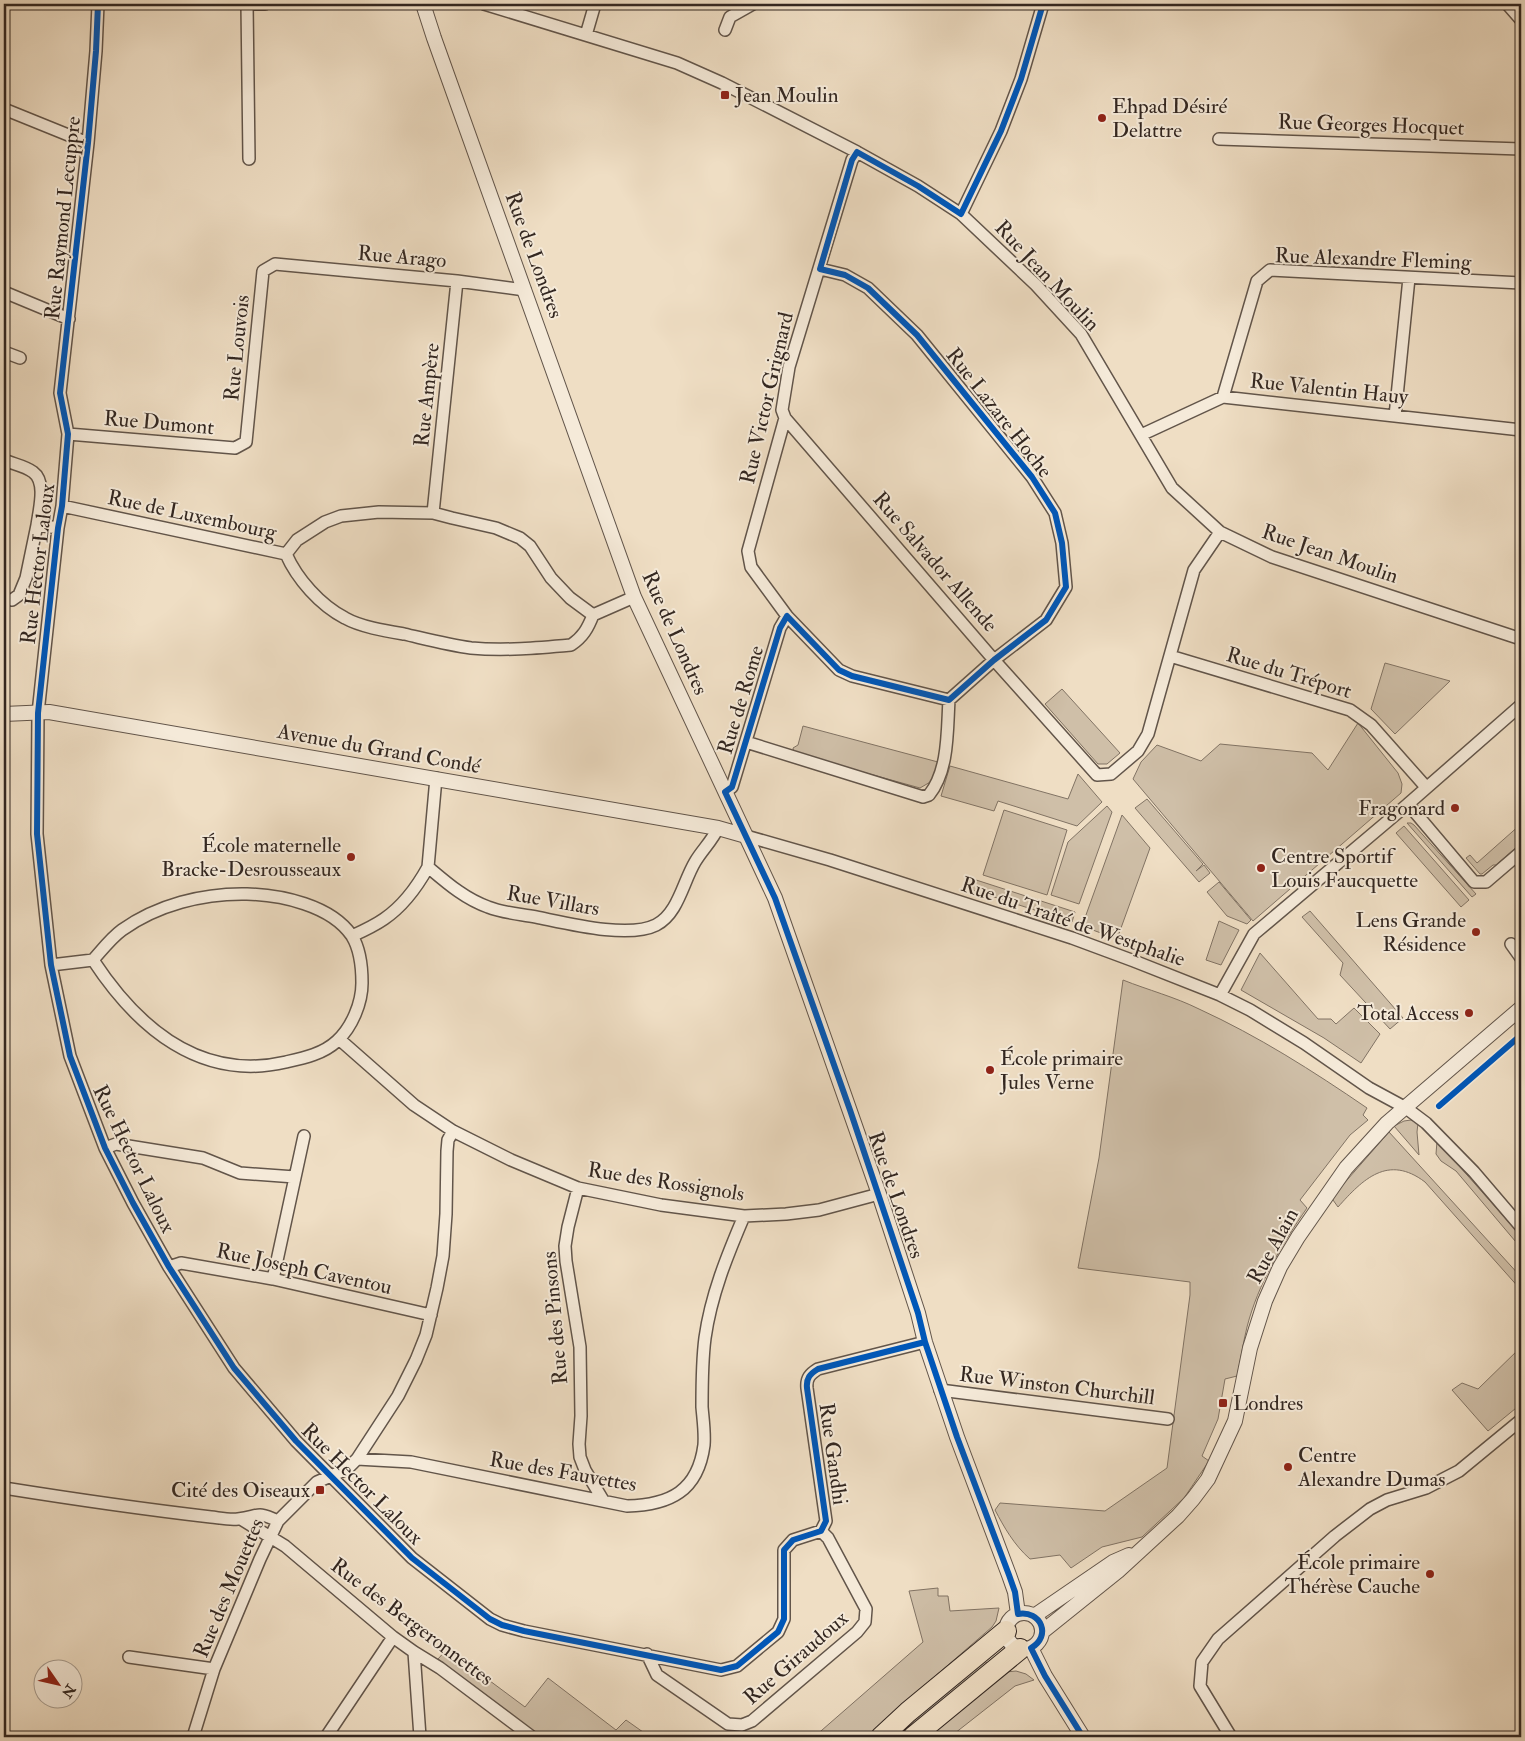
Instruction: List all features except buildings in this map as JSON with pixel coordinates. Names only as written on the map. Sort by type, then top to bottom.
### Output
[{"type":"highway","points":[[881,1737],[908,1712],[1006,1631]]},
{"type":"highway","points":[[913,1737],[1025,1648]]},
{"type":"street","name":"Rue Raymond Lecuppre","points":[[68,434],[60,392],[88,143],[98,4]]},
{"type":"street","points":[[249,159],[247,4],[265,4]]},
{"type":"street","name":"Rue de Londres","points":[[423,4],[634,597],[775,898],[879,1194],[918,1313],[940,1390],[987,1520],[1010,1575],[1018,1614]]},
{"type":"street","name":"Rue Jean Moulin","points":[[484,4],[677,64],[722,83],[857,152],[918,186],[961,214],[1036,285],[1081,334],[1172,488],[1220,532],[1272,557],[1521,640]]},
{"type":"street","points":[[586,35],[594,4]]},
{"type":"street","points":[[725,30],[730,17],[752,4]]},
{"type":"street","points":[[961,214],[1001,131],[1021,79],[1043,4]]},
{"type":"street","points":[[1507,4],[1521,20]]},
{"type":"street","points":[[4,109],[88,143]]},
{"type":"street","name":"Rue Georges Hocquet","points":[[1219,140],[1521,149]]},
{"type":"street","name":"Rue Victor Grignard","points":[[857,152],[852,160],[789,366],[782,410],[785,418],[748,551],[751,567],[787,616],[839,670],[852,676],[949,700]]},
{"type":"street","name":"Rue Arago","points":[[275,264],[457,281],[526,290]]},
{"type":"street","name":"Rue Louvois","points":[[246,442],[263,271],[275,264]]},
{"type":"street","name":"Rue Lazare Hoche","points":[[820,269],[845,275],[868,288],[917,335],[1032,477],[1055,513],[1062,544],[1066,587],[1046,620],[994,660],[949,700]]},
{"type":"street","name":"Rue Alexandre Fleming","points":[[1223,397],[1257,281],[1270,270],[1521,283]]},
{"type":"street","points":[[1395,416],[1409,278]]},
{"type":"street","name":"Rue Ampère","points":[[433,513],[457,281]]},
{"type":"street","points":[[4,292],[69,318]]},
{"type":"street","points":[[4,352],[20,358]]},
{"type":"street","name":"Rue Valentin Hauy","points":[[1141,435],[1223,397],[1521,430]]},
{"type":"street","name":"Rue Salvador Allende","points":[[785,418],[994,660],[1097,775],[1111,774],[1138,751],[1148,734],[1170,656]]},
{"type":"street","name":"Rue Dumont","points":[[68,434],[235,448],[246,442]]},
{"type":"street","name":"Rue Hector Laloux","points":[[68,434],[62,506],[38,713],[36,834],[51,965],[70,1056],[105,1148],[169,1267],[234,1368],[296,1441],[412,1558],[490,1619],[502,1625],[524,1631]]},
{"type":"street","points":[[4,460],[32,471],[39,477],[41,486],[37,524],[26,578],[19,595],[12,600]]},
{"type":"street","name":"Rue de Luxembourg","points":[[62,506],[286,554],[297,540],[325,522],[340,516],[379,512],[433,513],[496,528],[520,538],[530,546],[557,585],[570,598],[593,615]]},
{"type":"street","points":[[37,524],[58,528]]},
{"type":"street","points":[[1170,656],[1194,570],[1220,532]]},
{"type":"street","points":[[286,554],[290,564],[303,582],[316,596],[345,619],[401,634],[471,648],[505,649],[571,645],[588,629],[593,615],[634,597]]},
{"type":"street","name":"Rue de Rome","points":[[725,792],[732,787],[780,628],[787,616]]},
{"type":"street","name":"Rue du Tréport","points":[[1170,656],[1350,710],[1371,725],[1426,787]]},
{"type":"street","points":[[746,742],[923,797],[929,795],[934,789],[942,766],[946,748],[949,700]]},
{"type":"street","points":[[1220,995],[1254,934],[1408,804],[1521,705]]},
{"type":"street","name":"Avenue du Grand Condé","points":[[4,714],[49,712],[718,828],[746,836]]},
{"type":"street","points":[[352,936],[384,920],[396,910],[418,884],[428,867],[436,778]]},
{"type":"street","points":[[1408,804],[1470,878],[1479,883],[1486,882],[1521,852]]},
{"type":"street","name":"Rue Villars","points":[[428,867],[464,896],[489,908],[617,931],[648,928],[656,925],[672,910],[679,899],[687,876],[718,828]]},
{"type":"street","name":"Rue du Traîté de Westphalie","points":[[746,836],[830,860],[1072,938],[1220,995],[1250,1010],[1304,1043],[1369,1088],[1406,1108]]},
{"type":"street","points":[[51,965],[93,960],[120,931],[140,919],[178,903],[220,895],[268,895],[306,904],[342,925],[352,936],[358,951],[361,968],[361,994],[349,1024],[338,1040],[328,1048],[316,1054],[277,1064],[243,1067],[216,1062],[194,1055],[175,1045],[143,1021],[115,990],[93,960]]},
{"type":"street","points":[[1511,944],[1521,958]]},
{"type":"street","name":"Rue Alain","points":[[1042,1632],[1118,1570],[1178,1516],[1208,1479],[1235,1421],[1250,1348],[1265,1301],[1280,1267],[1298,1237],[1346,1168],[1381,1130],[1521,1008]]},
{"type":"street","name":"Rue des Rossignols","points":[[338,1040],[414,1105],[453,1131],[511,1160],[578,1188],[661,1204],[744,1216],[819,1210],[879,1194]]},
{"type":"street","points":[[1406,1108],[1426,1123],[1474,1172],[1521,1227]]},
{"type":"street","points":[[357,1459],[398,1396],[426,1335],[443,1256],[447,1151],[448,1140],[453,1131]]},
{"type":"street","points":[[273,1279],[304,1136]]},
{"type":"street","points":[[105,1148],[116,1144],[203,1158],[240,1173],[295,1177]]},
{"type":"street","name":"Rue des Pinsons","points":[[578,1188],[565,1246],[580,1347],[580,1457],[585,1470],[603,1500]]},
{"type":"street","name":"Rue des Fauvettes","points":[[357,1459],[411,1462],[627,1506],[648,1506],[677,1495],[688,1485],[701,1459],[704,1445],[702,1367],[710,1311],[723,1266],[744,1216]]},
{"type":"street","name":"Rue Joseph Caventou","points":[[169,1267],[181,1263],[273,1279],[431,1314]]},
{"type":"street","name":"Rue Gandhi","points":[[524,1631],[721,1670],[737,1666],[778,1632],[784,1619],[784,1550],[793,1540],[821,1531],[826,1521],[806,1381],[811,1373],[818,1369],[925,1342]]},
{"type":"street","name":"Rue Winston Churchill","points":[[940,1390],[1168,1419]]},
{"type":"street","points":[[1231,1737],[1200,1686],[1202,1662],[1218,1639],[1322,1547],[1370,1509],[1387,1500],[1426,1488],[1459,1471],[1521,1420]]},
{"type":"street","name":"Rue des Mouettes","points":[[193,1737],[214,1669],[269,1537],[278,1520],[317,1482],[347,1469],[357,1459]]},
{"type":"street","points":[[4,1488],[136,1508],[241,1519],[257,1514],[266,1515],[278,1520]]},
{"type":"street","name":"Rue des Bergeronnettes","points":[[241,1519],[285,1546],[393,1637],[440,1668],[532,1737]]},
{"type":"street","name":"Rue Giraudoux","points":[[647,1654],[657,1675],[728,1724],[742,1725],[752,1722],[857,1632],[865,1622],[866,1609],[828,1538],[821,1531]]},
{"type":"street","name":"Rue Alain","points":[[1034,1616],[1113,1562],[1137,1552]]},
{"type":"street","points":[[1025,1648],[1038,1642],[1042,1632],[1039,1620],[1034,1616],[1018,1614],[1007,1624],[1006,1631],[1010,1642],[1025,1648],[1083,1737]]},
{"type":"street","points":[[326,1737],[393,1637]]},
{"type":"street","points":[[414,1652],[420,1737]]},
{"type":"street","points":[[129,1657],[214,1669]]},
{"type":"shaded area","points":[[1385,663],[1450,681],[1395,734],[1371,709]]},
{"type":"shaded area","points":[[1062,689],[1120,753],[1107,764],[1098,764],[1045,704]]},
{"type":"shaded area","name":"Centre Sportif Louis Faucquette","points":[[1358,723],[1398,773],[1402,784],[1401,793],[1253,921],[1133,779],[1141,762],[1157,745],[1201,761],[1220,744],[1312,753],[1328,770]]},
{"type":"shaded area","points":[[803,726],[938,762],[932,781],[920,788],[794,753],[793,748],[798,745]]},
{"type":"shaded area","points":[[950,766],[1068,799],[1078,774],[1102,802],[1077,826],[998,801],[994,811],[941,796]]},
{"type":"shaded area","points":[[1147,799],[1203,864],[1196,871],[1204,865],[1210,873],[1199,882],[1135,808]]},
{"type":"shaded area","points":[[1107,806],[1112,812],[1079,904],[1051,895],[1068,842]]},
{"type":"shaded area","points":[[1004,810],[1067,830],[1047,895],[983,875]]},
{"type":"shaded area","points":[[1122,815],[1150,848],[1117,939],[1082,926]]},
{"type":"shaded area","points":[[1407,823],[1414,825],[1476,894],[1472,897]]},
{"type":"shaded area","points":[[1521,824],[1521,843],[1496,865],[1493,865],[1482,874],[1466,858],[1470,855],[1477,863]]},
{"type":"shaded area","points":[[1404,826],[1469,900],[1461,907],[1396,833]]},
{"type":"shaded area","points":[[970,878],[1075,912],[1072,922],[966,888]]},
{"type":"shaded area","points":[[1219,882],[1251,920],[1247,924],[1227,916],[1207,892]]},
{"type":"shaded area","points":[[1310,911],[1403,1018],[1390,1029],[1340,975],[1343,963],[1302,917]]},
{"type":"shaded area","points":[[1219,921],[1239,930],[1221,965],[1206,960]]},
{"type":"shaded area","points":[[1260,953],[1318,1019],[1331,1019],[1336,1024],[1354,1008],[1380,1034],[1361,1063],[1324,1038],[1241,990]]},
{"type":"shaded area","points":[[1123,980],[1190,1005],[1264,1042],[1367,1108],[1363,1115],[1368,1120],[1350,1135],[1300,1200],[1307,1208],[1280,1250],[1264,1280],[1247,1327],[1237,1376],[1225,1379],[1218,1419],[1202,1456],[1209,1461],[1184,1498],[1142,1537],[1102,1547],[1071,1568],[1060,1555],[1030,1559],[1014,1542],[995,1510],[1000,1503],[1105,1511],[1167,1468],[1190,1295],[1190,1282],[1078,1268],[1099,1158]]},
{"type":"shaded area","points":[[1411,1120],[1418,1123],[1419,1155],[1394,1126]]},
{"type":"shaded area","points":[[1389,1132],[1521,1277],[1521,1290],[1425,1182],[1412,1174],[1399,1170],[1388,1170],[1377,1174],[1357,1187],[1338,1207],[1333,1200],[1334,1195]]},
{"type":"shaded area","points":[[1437,1141],[1521,1236],[1521,1248],[1456,1171],[1441,1161],[1436,1154]]},
{"type":"shaded area","points":[[1521,1347],[1521,1404],[1488,1431],[1452,1390],[1462,1383],[1478,1389]]},
{"type":"shaded area","points":[[938,1588],[938,1596],[948,1596],[950,1611],[999,1608],[996,1621],[992,1627],[868,1737],[814,1737],[923,1642],[909,1591]]},
{"type":"shaded area","points":[[447,1649],[525,1707],[548,1678],[616,1730],[626,1720],[650,1737],[541,1737],[438,1659]]},
{"type":"shaded area","points":[[982,1657],[990,1667],[904,1737],[889,1737]]},
{"type":"shaded area","points":[[1016,1671],[1026,1674],[1034,1680],[1015,1686],[950,1737],[924,1737],[1006,1672]]},
{"type":"cycle path","points":[[98,4],[88,143],[60,393],[68,434],[62,506],[38,713],[37,834],[51,965],[70,1056],[105,1148],[169,1267],[234,1368],[296,1441],[412,1558],[490,1619],[502,1625],[524,1631],[721,1670],[737,1666],[778,1632],[784,1619],[784,1550],[793,1540],[821,1531],[826,1521],[807,1388],[809,1377],[818,1369],[925,1342]]},
{"type":"cycle path","points":[[1043,4],[1021,79],[1001,131],[961,214],[918,186],[857,152],[852,160],[820,269],[845,275],[868,288],[917,335],[1032,477],[1055,513],[1062,543],[1066,587],[1046,620],[994,660],[949,700],[852,676],[839,670],[787,616],[780,628],[732,787],[725,792],[775,898],[850,1110],[957,1437],[1015,1592],[1018,1614],[1033,1616],[1041,1625],[1041,1637],[1031,1648],[1045,1676],[1083,1737]]},
{"type":"cycle path","points":[[1439,1106],[1521,1035]]},
{"type":"place","name":"Jean Moulin","points":[[725,95]]},
{"type":"place","name":"Ehpad Désiré Delattre","points":[[1102,118]]},
{"type":"place","name":"Fragonard","points":[[1455,808]]},
{"type":"place","name":"École maternelle Bracke-Desrousseaux","points":[[351,857]]},
{"type":"place","name":"Centre Sportif Louis Faucquette","points":[[1261,868]]},
{"type":"place","name":"Lens Grande Résidence","points":[[1476,932]]},
{"type":"place","name":"Total Access","points":[[1469,1013]]},
{"type":"place","name":"École primaire Jules Verne","points":[[990,1070]]},
{"type":"place","name":"Londres","points":[[1223,1403]]},
{"type":"place","name":"Centre Alexandre Dumas","points":[[1288,1467]]},
{"type":"place","name":"Cité des Oiseaux","points":[[320,1490]]},
{"type":"place","name":"École primaire Thérèse Cauche","points":[[1430,1574]]}]
